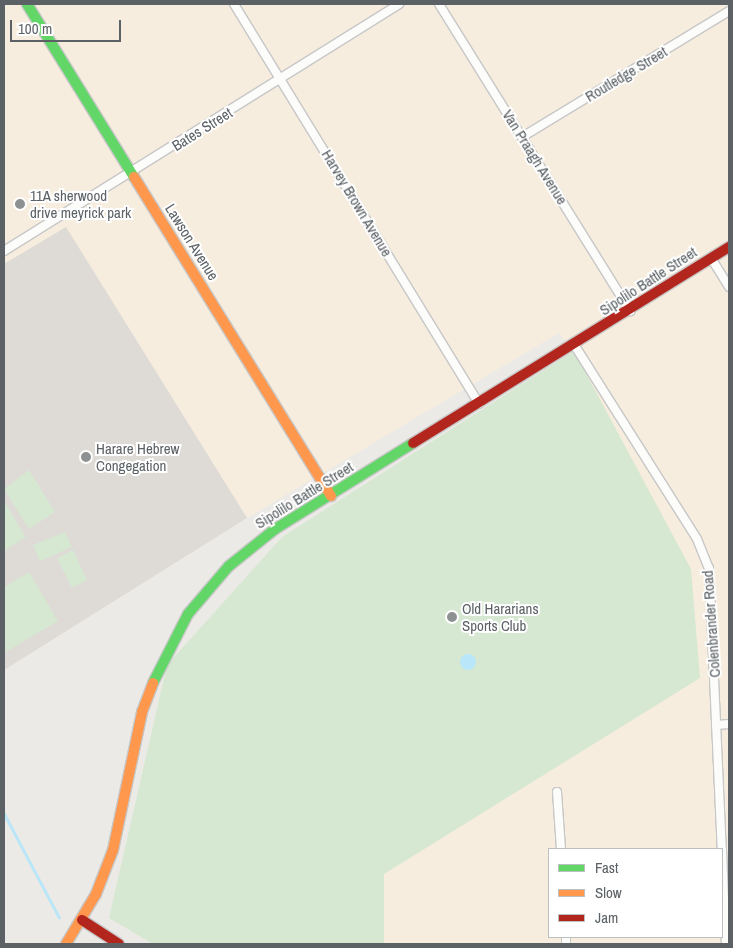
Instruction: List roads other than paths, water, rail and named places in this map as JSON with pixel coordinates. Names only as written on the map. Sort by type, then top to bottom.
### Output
[{"type":"main road","name":"Lawson Avenue","points":[[27,4],[331,496]]},
{"type":"main road","name":"Sipolilo Battle Street","points":[[66,944],[82,920],[113,850],[142,712],[175,634],[207,591],[253,544],[574,346],[729,247]]},
{"type":"main road","points":[[82,920],[119,944]]},
{"type":"street","name":"Harvey Brown Avenue","points":[[234,4],[282,79],[479,404]]},
{"type":"street","name":"Bates Street","points":[[4,251],[132,173],[399,4]]},
{"type":"street","name":"Van Praagh Avenue","points":[[439,4],[630,310]]},
{"type":"street","name":"Routledge Street","points":[[522,137],[729,11]]},
{"type":"street","points":[[711,258],[729,287]]},
{"type":"street","name":"Colenbrander Road","points":[[574,346],[704,552],[711,588],[722,848]]},
{"type":"street","points":[[716,725],[729,724]]},
{"type":"street","points":[[557,792],[561,848]]},
{"type":"street","name":"Colenbrander Road","points":[[723,873],[726,944]]},
{"type":"water","points":[[468,654],[476,662],[468,670],[460,662]]},
{"type":"waterway","points":[[4,813],[59,917]]},
{"type":"place","name":"11A sherwood drive meyrick park","points":[[20,204]]},
{"type":"place","name":"Harare Hebrew Congegation","points":[[86,457]]},
{"type":"place","name":"Old Hararians Sports Club","points":[[452,617]]}]
